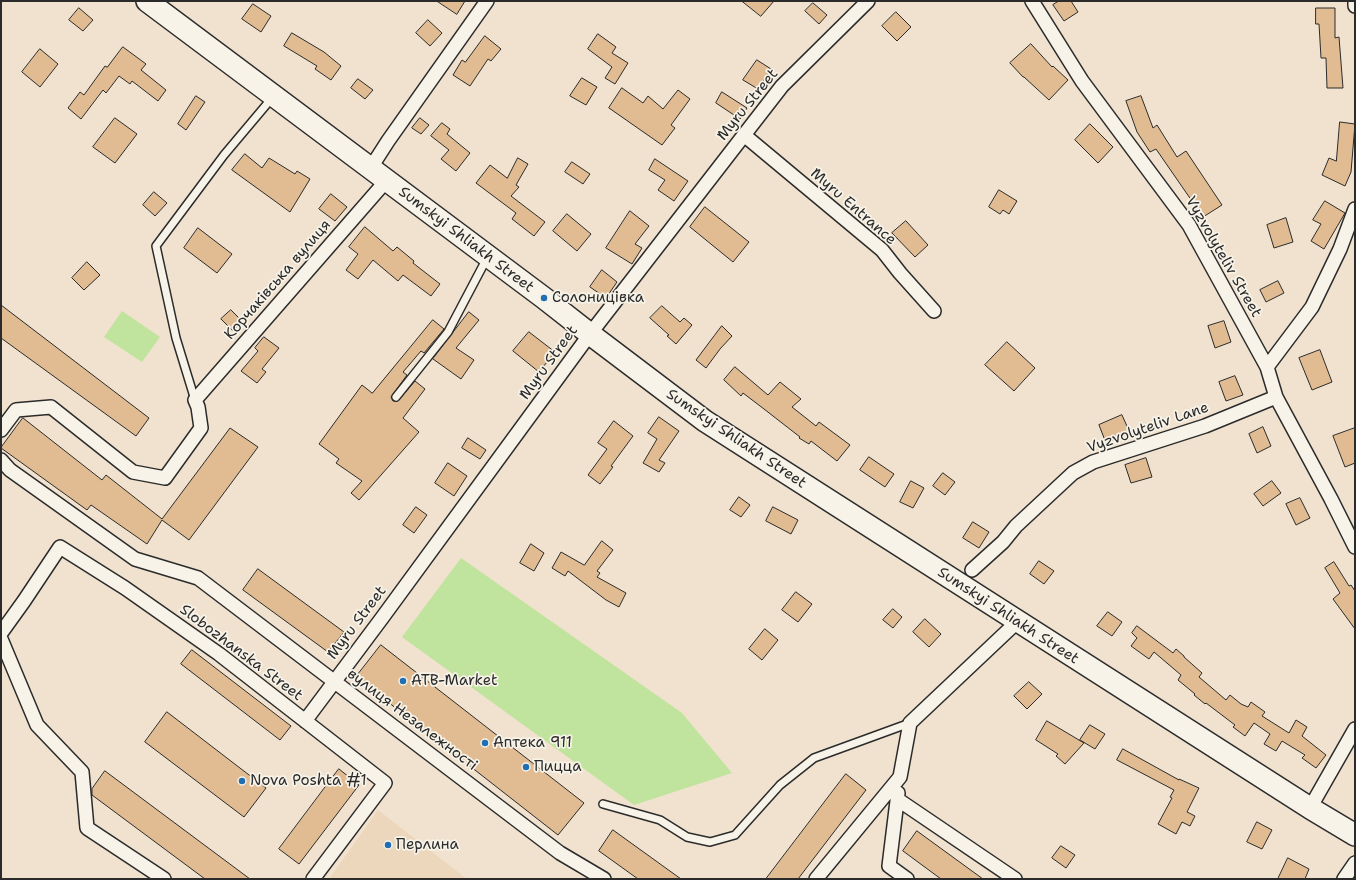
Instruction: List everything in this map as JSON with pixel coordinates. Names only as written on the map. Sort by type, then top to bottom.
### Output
[{"type":"main road","name":"Sumskyi Shliakh Street","points":[[147,1],[544,298],[705,421],[1016,622],[1355,835]]},
{"type":"street","name":"Корчаківська вулиця","points":[[195,400],[378,175],[388,141],[487,1]]},
{"type":"street","name":"Myru Street","points":[[305,721],[590,334],[782,86],[868,1]]},
{"type":"street","name":"Vyzvolyteliv Street","points":[[1032,1],[1082,81],[1189,225],[1267,367],[1276,397],[1355,546]]},
{"type":"street","points":[[1355,1],[1355,6]]},
{"type":"street","name":"Myru Entrance","points":[[744,135],[882,250],[900,274],[934,311]]},
{"type":"street","points":[[1267,367],[1312,307],[1340,249],[1355,209]]},
{"type":"street","name":"Vyzvolyteliv Lane","points":[[972,570],[1003,542],[1016,526],[1073,473],[1093,462],[1205,426],[1276,397]]},
{"type":"street","points":[[1,430],[16,410],[51,407],[133,472],[165,478],[200,428],[198,407],[195,400]]},
{"type":"street","name":"вулиця Незалежності","points":[[1,460],[10,470],[135,559],[198,578],[560,853],[604,879]]},
{"type":"street","name":"Slobozhanska Street","points":[[1,633],[60,547],[125,588],[219,654],[348,753],[385,783],[313,879]]},
{"type":"street","points":[[907,879],[889,866],[900,777],[910,723],[1016,622]]},
{"type":"street","points":[[1,638],[37,725],[82,772],[86,828],[164,879]]},
{"type":"street","points":[[1310,808],[1355,729]]},
{"type":"street","points":[[816,879],[900,777]]},
{"type":"street","points":[[898,799],[1015,879]]},
{"type":"street","points":[[1344,879],[1355,863]]},
{"type":"lane","points":[[195,400],[176,338],[156,246],[224,155],[273,96]]},
{"type":"lane","points":[[396,397],[448,332],[488,256]]},
{"type":"lane","points":[[603,804],[660,820],[687,837],[710,842],[735,835],[780,785],[814,758],[910,723]]},
{"type":"shaded area","name":"Перлина","points":[[378,810],[467,879],[329,879]]},
{"type":"green space","points":[[122,311],[160,337],[142,362],[104,337]]},
{"type":"green space","points":[[461,558],[682,713],[732,773],[634,805],[402,637]]},
{"type":"building","points":[[437,1],[465,1],[457,14]]},
{"type":"building","points":[[742,1],[774,1],[761,16]]},
{"type":"building","points":[[1059,1],[1071,1],[1078,12],[1064,21],[1053,5]]},
{"type":"building","points":[[813,3],[827,15],[819,24],[805,11]]},
{"type":"building","points":[[253,4],[271,16],[261,32],[242,19]]},
{"type":"building","points":[[79,8],[93,20],[83,31],[69,20]]},
{"type":"building","points":[[1316,8],[1335,8],[1335,38],[1339,37],[1343,88],[1327,88],[1326,58],[1321,58],[1319,24],[1316,24]]},
{"type":"building","points":[[896,12],[911,27],[897,41],[882,26]]},
{"type":"building","points":[[428,20],[442,33],[430,46],[416,33]]},
{"type":"building","points":[[292,33],[324,52],[341,66],[331,80],[315,69],[317,66],[284,46]]},
{"type":"building","points":[[598,34],[616,47],[612,53],[628,63],[615,84],[605,78],[612,67],[588,49]]},
{"type":"building","points":[[485,36],[501,49],[491,61],[488,59],[470,86],[453,75],[462,60],[465,62]]},
{"type":"building","points":[[1031,44],[1052,67],[1053,66],[1068,80],[1049,100],[1023,77],[1010,63]]},
{"type":"building","points":[[123,47],[146,64],[141,70],[166,90],[158,101],[132,81],[130,84],[119,76],[106,93],[103,90],[81,119],[68,108],[80,92],[84,95],[105,66],[107,67]]},
{"type":"building","points":[[40,49],[58,64],[40,87],[22,72]]},
{"type":"building","points":[[757,60],[771,69],[758,89],[743,80]]},
{"type":"building","points":[[582,78],[597,87],[586,105],[570,96]]},
{"type":"building","points":[[358,79],[373,90],[365,99],[351,88]]},
{"type":"building","points":[[622,88],[643,103],[648,96],[663,109],[678,90],[690,99],[671,125],[675,128],[662,145],[609,108]]},
{"type":"building","points":[[722,92],[747,108],[740,119],[716,103]]},
{"type":"building","points":[[196,96],[205,102],[186,130],[178,124]]},
{"type":"building","points":[[1141,96],[1153,128],[1157,125],[1177,157],[1186,151],[1222,205],[1203,217],[1156,149],[1150,152],[1137,132],[1126,101]]},
{"type":"building","points":[[115,118],[137,134],[115,163],[93,147]]},
{"type":"building","points":[[420,118],[429,125],[421,134],[412,128]]},
{"type":"building","points":[[1340,122],[1355,124],[1351,172],[1345,186],[1322,175],[1329,158],[1336,161]]},
{"type":"building","points":[[442,123],[450,129],[447,134],[470,153],[456,171],[441,159],[449,150],[431,136]]},
{"type":"building","points":[[1090,124],[1113,147],[1098,163],[1075,140]]},
{"type":"building","points":[[245,154],[262,168],[269,158],[295,174],[297,171],[310,179],[290,212],[232,170]]},
{"type":"building","points":[[518,158],[528,164],[516,185],[519,187],[511,196],[545,222],[534,236],[512,219],[516,213],[476,183],[490,165],[507,178]]},
{"type":"building","points":[[655,159],[688,181],[674,201],[658,190],[665,180],[649,170]]},
{"type":"building","points":[[572,162],[590,174],[583,184],[565,172]]},
{"type":"building","points":[[999,190],[1017,201],[1009,214],[1003,210],[1000,214],[989,207]]},
{"type":"building","points":[[154,192],[167,203],[155,216],[143,205]]},
{"type":"building","points":[[331,194],[347,207],[335,221],[319,209]]},
{"type":"building","points":[[1325,201],[1345,213],[1324,249],[1311,241],[1321,224],[1313,220]]},
{"type":"building","points":[[705,207],[749,242],[733,262],[690,227]]},
{"type":"building","points":[[630,211],[649,226],[635,244],[642,248],[632,264],[606,248]]},
{"type":"building","points":[[567,214],[591,234],[577,251],[553,231]]},
{"type":"building","points":[[1286,218],[1293,242],[1274,248],[1267,225]]},
{"type":"building","points":[[906,221],[928,245],[915,257],[892,233]]},
{"type":"building","points":[[365,227],[393,251],[397,247],[414,261],[413,263],[440,284],[431,296],[403,275],[398,281],[373,260],[358,279],[346,270],[358,254],[349,247]]},
{"type":"building","points":[[198,228],[232,254],[217,273],[184,248]]},
{"type":"building","points":[[87,262],[100,275],[84,290],[72,278]]},
{"type":"building","points":[[602,270],[617,282],[606,298],[590,287]]},
{"type":"building","points":[[1278,281],[1284,293],[1266,302],[1260,290]]},
{"type":"building","points":[[1,305],[149,418],[136,436],[1,338]]},
{"type":"building","points":[[662,306],[680,322],[684,318],[692,325],[676,344],[667,336],[669,335],[650,318]]},
{"type":"building","points":[[231,310],[242,321],[233,331],[221,319]]},
{"type":"building","points":[[469,312],[479,320],[456,348],[474,360],[461,379],[433,359]]},
{"type":"building","points":[[433,320],[444,329],[424,353],[421,351],[403,372],[407,375],[391,397],[393,401],[398,401],[415,381],[425,389],[403,418],[419,432],[359,500],[351,493],[362,481],[336,463],[339,459],[319,444],[362,385],[372,393]]},
{"type":"building","points":[[1224,321],[1231,342],[1215,348],[1208,326]]},
{"type":"building","points":[[722,326],[732,336],[706,368],[696,360]]},
{"type":"building","points":[[529,332],[555,352],[539,372],[513,351]]},
{"type":"building","points":[[264,337],[279,348],[262,369],[266,372],[257,383],[241,371],[258,351],[255,348]]},
{"type":"building","points":[[1007,342],[1035,368],[1014,391],[985,365]]},
{"type":"building","points":[[1320,350],[1332,382],[1312,390],[1299,358]]},
{"type":"building","points":[[735,367],[768,395],[780,382],[801,399],[792,407],[816,426],[819,422],[850,445],[837,461],[811,441],[809,444],[799,438],[800,437],[743,393],[741,396],[724,380]]},
{"type":"building","points":[[1235,376],[1243,395],[1226,401],[1219,382]]},
{"type":"building","points":[[1122,415],[1130,433],[1106,443],[1099,425]]},
{"type":"building","points":[[659,417],[679,431],[659,460],[665,463],[659,472],[643,463],[657,439],[648,433]]},
{"type":"building","points":[[23,418],[102,480],[106,475],[162,519],[230,428],[258,447],[189,540],[162,520],[147,544],[91,505],[87,510],[1,448]]},
{"type":"building","points":[[614,421],[633,436],[600,484],[588,475],[607,449],[598,443]]},
{"type":"building","points":[[1263,427],[1271,446],[1257,453],[1249,434]]},
{"type":"building","points":[[1355,428],[1355,463],[1345,467],[1333,436]]},
{"type":"building","points":[[468,438],[486,450],[480,459],[462,448]]},
{"type":"building","points":[[869,457],[894,474],[885,487],[860,470]]},
{"type":"building","points":[[1146,458],[1152,477],[1131,483],[1125,465]]},
{"type":"building","points":[[448,463],[467,476],[454,496],[435,483]]},
{"type":"building","points":[[943,473],[955,482],[945,495],[933,486]]},
{"type":"building","points":[[911,481],[924,488],[913,508],[900,502]]},
{"type":"building","points":[[1272,481],[1281,493],[1263,506],[1254,494]]},
{"type":"building","points":[[739,497],[750,505],[741,517],[730,510]]},
{"type":"building","points":[[1300,498],[1310,518],[1296,525],[1286,504]]},
{"type":"building","points":[[416,507],[427,515],[414,533],[403,525]]},
{"type":"building","points":[[773,507],[798,520],[791,534],[766,521]]},
{"type":"building","points":[[973,522],[989,532],[979,548],[963,538]]},
{"type":"building","points":[[602,541],[613,550],[597,571],[600,573],[597,577],[626,593],[619,607],[606,600],[568,571],[565,576],[552,568],[561,552],[584,565]]},
{"type":"building","points":[[531,544],[544,553],[534,571],[520,563]]},
{"type":"building","points":[[1039,561],[1054,571],[1044,584],[1030,574]]},
{"type":"building","points":[[1334,562],[1349,586],[1351,585],[1355,591],[1355,629],[1333,599],[1340,593],[1325,568]]},
{"type":"building","points":[[258,569],[344,632],[328,652],[243,590]]},
{"type":"building","points":[[796,592],[812,604],[798,622],[782,610]]},
{"type":"building","points":[[893,609],[902,617],[893,628],[883,620]]},
{"type":"building","points":[[1108,612],[1122,622],[1112,636],[1097,626]]},
{"type":"building","points":[[925,619],[941,634],[929,647],[913,632]]},
{"type":"building","points":[[1137,626],[1173,653],[1176,649],[1202,673],[1199,677],[1226,700],[1230,695],[1241,704],[1248,707],[1251,702],[1265,712],[1262,716],[1289,733],[1296,720],[1307,727],[1302,736],[1326,755],[1316,768],[1302,758],[1305,755],[1282,741],[1276,751],[1264,744],[1270,734],[1254,723],[1245,736],[1233,727],[1235,725],[1194,695],[1195,694],[1178,680],[1181,675],[1154,652],[1149,659],[1131,646],[1137,638],[1132,633]]},
{"type":"building","points":[[765,629],[778,640],[762,660],[749,649]]},
{"type":"building","points":[[381,645],[584,803],[558,835],[356,677]]},
{"type":"building","points":[[192,650],[291,726],[280,740],[181,664]]},
{"type":"building","points":[[1029,682],[1042,694],[1027,709],[1014,696]]},
{"type":"building","points":[[167,712],[266,788],[244,817],[145,742]]},
{"type":"building","points":[[1047,721],[1084,743],[1065,764],[1056,756],[1058,754],[1036,740]]},
{"type":"building","points":[[1090,725],[1105,734],[1095,749],[1080,740]]},
{"type":"building","points":[[1123,749],[1179,780],[1199,788],[1187,812],[1195,816],[1190,826],[1182,822],[1176,834],[1158,824],[1172,798],[1170,797],[1174,790],[1117,760]]},
{"type":"building","points":[[339,769],[359,785],[299,864],[279,849]]},
{"type":"building","points":[[105,771],[250,879],[205,879],[92,795],[92,789]]},
{"type":"building","points":[[846,774],[866,790],[798,879],[766,879]]},
{"type":"building","points":[[1257,822],[1272,830],[1262,849],[1247,842]]},
{"type":"building","points":[[613,830],[681,879],[638,879],[599,851]]},
{"type":"building","points":[[917,831],[983,879],[941,879],[903,851]]},
{"type":"building","points":[[1061,846],[1075,855],[1066,868],[1052,858]]},
{"type":"building","points":[[1288,858],[1309,869],[1305,879],[1278,879]]},
{"type":"place","name":"Солоницівка","points":[[544,298]]},
{"type":"place","name":"ATB-Market","points":[[403,681]]},
{"type":"place","name":"Аптека 911","points":[[485,743]]},
{"type":"place","name":"Пицца","points":[[526,767]]},
{"type":"place","name":"Nova Poshta #1","points":[[242,781]]},
{"type":"place","name":"Перлина","points":[[388,845]]}]
